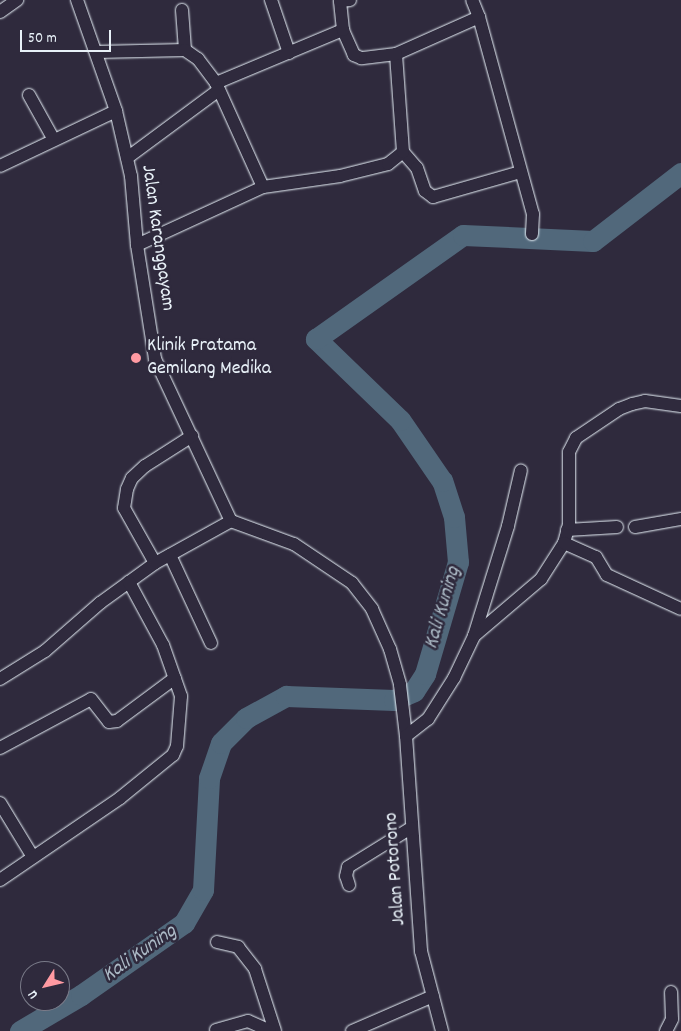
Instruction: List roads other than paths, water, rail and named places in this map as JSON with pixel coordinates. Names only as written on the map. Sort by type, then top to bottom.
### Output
[{"type":"street","points":[[0,12],[16,0]]},
{"type":"street","name":"Jalan Karanggayam","points":[[77,0],[116,110],[127,158],[137,245],[155,359],[231,521]]},
{"type":"street","points":[[271,0],[289,53]]},
{"type":"street","points":[[343,0],[343,30],[349,48],[361,58],[396,54],[479,17]]},
{"type":"street","points":[[472,0],[479,17],[533,214],[532,234]]},
{"type":"street","points":[[182,10],[185,50]]},
{"type":"street","points":[[127,158],[217,87],[343,30]]},
{"type":"street","points":[[97,52],[185,50],[198,59],[217,87],[263,187]]},
{"type":"street","points":[[396,54],[403,152],[417,168],[425,191],[433,197],[520,172]]},
{"type":"street","points":[[29,95],[54,140]]},
{"type":"street","points":[[0,166],[116,110]]},
{"type":"street","points":[[137,245],[263,187],[340,176],[388,164],[403,152]]},
{"type":"street","points":[[474,636],[541,579],[564,544],[567,530],[569,452],[576,438],[632,404],[645,401],[681,406]]},
{"type":"street","points":[[154,563],[124,508],[126,489],[132,478],[145,466],[192,436]]},
{"type":"street","points":[[406,736],[428,719],[454,678],[474,636],[508,526],[521,470]]},
{"type":"street","points":[[635,527],[681,519]]},
{"type":"street","points":[[0,680],[46,651],[154,563],[231,521]]},
{"type":"street","name":"Jalan Potorono","points":[[231,521],[294,544],[352,583],[372,609],[390,649],[400,685],[406,736],[411,828],[422,951],[442,1031]]},
{"type":"street","points":[[567,530],[617,527]]},
{"type":"street","points":[[564,544],[596,557],[607,575],[681,608]]},
{"type":"street","points":[[170,555],[211,643]]},
{"type":"street","points":[[0,880],[167,763],[177,746],[181,696],[163,645],[129,582]]},
{"type":"street","points":[[0,748],[91,699],[109,722],[113,722],[142,704],[175,678]]},
{"type":"street","points":[[0,803],[33,857]]},
{"type":"street","points":[[349,884],[346,876],[348,867],[411,828]]},
{"type":"street","points":[[217,942],[238,947],[255,969],[275,1031]]},
{"type":"street","points":[[666,1031],[672,1019],[671,992]]},
{"type":"street","points":[[352,1031],[433,996]]},
{"type":"street","points":[[216,1030],[248,1021],[270,1031]]},
{"type":"waterway","name":"Kali Kuning","points":[[20,1031],[81,995],[184,923],[203,890],[209,778],[221,743],[246,718],[286,696],[394,700],[414,691],[425,674],[458,562],[454,517],[442,481],[400,420],[316,339],[463,235],[593,241],[681,173]]},
{"type":"place","name":"Klinik Pratama Gemilang Medika","points":[[136,358]]}]
